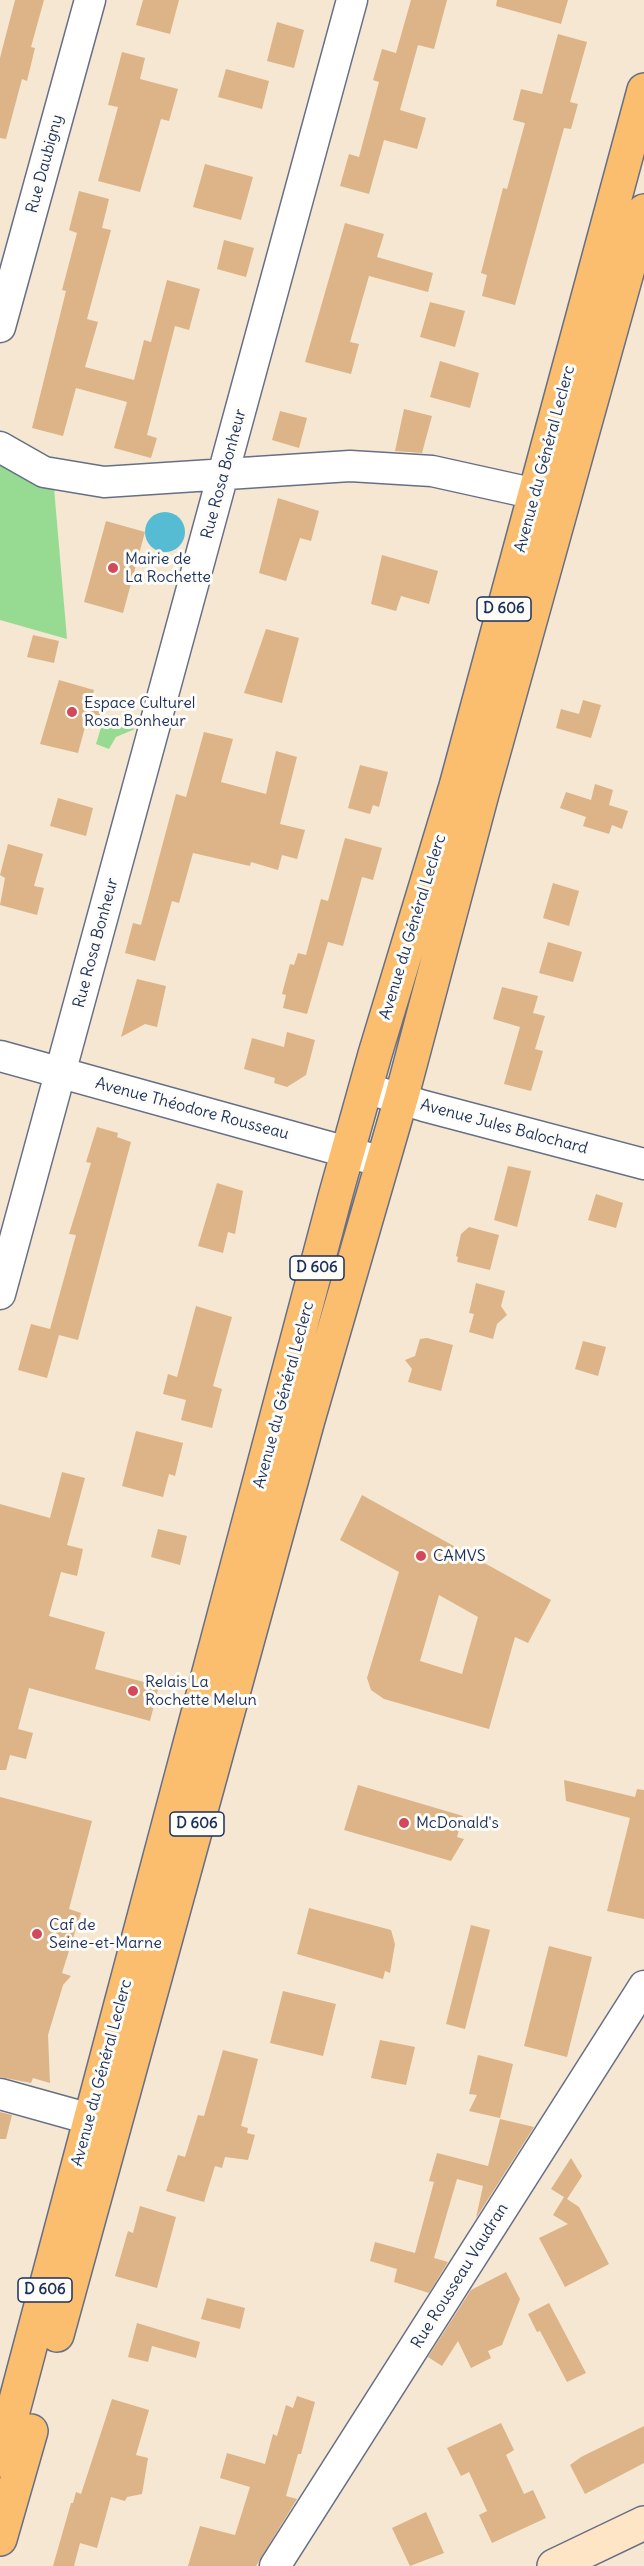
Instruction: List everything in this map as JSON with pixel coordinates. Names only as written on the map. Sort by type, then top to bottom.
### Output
[{"type":"main road","name":"Avenue du Général Leclerc","points":[[0,2460],[365,1088],[456,786],[644,90]]},
{"type":"main road","name":"Avenue du Général Leclerc","points":[[0,2539],[308,1420],[401,1099],[485,782],[644,211]]},
{"type":"main road","points":[[554,2566],[644,2523]]},
{"type":"street","name":"Rue Daubigny","points":[[0,327],[90,0]]},
{"type":"street","name":"Rue Rosa Bonheur","points":[[0,1294],[352,0]]},
{"type":"street","points":[[0,447],[44,472],[104,482],[350,466],[432,471],[536,494]]},
{"type":"street","name":"Avenue Théodore Rousseau","points":[[0,1056],[383,1162]]},
{"type":"street","name":"Avenue Jules Balochard","points":[[365,1088],[644,1164]]},
{"type":"street","name":"Rue Rousseau Vaudran","points":[[275,2566],[644,1986]]},
{"type":"street","points":[[0,2094],[90,2120]]},
{"type":"green space","points":[[0,458],[54,488],[67,639],[0,620]]},
{"type":"green space","points":[[103,721],[135,729],[116,737],[109,749],[96,744]]},
{"type":"water","points":[[165,512],[179,518],[185,532],[179,546],[165,552],[151,546],[145,532],[151,518]]},
{"type":"building","points":[[15,0],[44,0],[31,47],[35,48],[27,81],[22,79],[6,139],[0,138],[0,58]]},
{"type":"building","points":[[143,0],[179,0],[170,34],[136,25]]},
{"type":"building","points":[[411,0],[447,0],[434,49],[418,45],[400,110],[426,118],[417,149],[384,140],[369,194],[340,186],[349,154],[359,157],[379,82],[373,80],[382,49],[396,53]]},
{"type":"building","points":[[497,0],[568,0],[561,24],[496,6]]},
{"type":"building","points":[[277,22],[304,30],[294,68],[267,61]]},
{"type":"building","points":[[558,34],[587,42],[570,102],[578,104],[571,129],[564,128],[515,305],[482,296],[487,275],[481,273],[503,188],[507,189],[525,123],[513,120],[521,89],[542,94]]},
{"type":"building","points":[[122,52],[145,58],[140,79],[178,89],[169,121],[161,119],[140,192],[98,181],[118,107],[108,105]]},
{"type":"building","points":[[226,69],[269,81],[262,109],[218,97]]},
{"type":"building","points":[[205,164],[253,177],[241,220],[193,207]]},
{"type":"building","points":[[79,191],[109,199],[102,228],[111,230],[87,319],[98,322],[85,367],[134,380],[144,340],[151,342],[167,280],[200,289],[189,330],[175,326],[147,435],[157,438],[151,458],[114,448],[127,402],[76,388],[63,436],[32,428],[66,291],[62,290],[77,233],[69,230]]},
{"type":"building","points":[[345,223],[384,234],[377,257],[433,273],[428,292],[369,276],[350,342],[359,344],[351,374],[305,362]]},
{"type":"building","points":[[224,240],[254,248],[246,277],[217,269]]},
{"type":"building","points":[[430,302],[465,311],[455,347],[420,337]]},
{"type":"building","points":[[440,361],[479,373],[470,408],[430,397]]},
{"type":"building","points":[[404,409],[432,416],[422,453],[395,451]]},
{"type":"building","points":[[280,411],[307,418],[299,448],[272,440]]},
{"type":"building","points":[[278,498],[319,511],[311,541],[300,538],[286,581],[259,573]]},
{"type":"building","points":[[106,521],[145,532],[123,613],[84,602]]},
{"type":"building","points":[[382,555],[438,571],[429,604],[401,596],[396,611],[371,604]]},
{"type":"building","points":[[266,629],[299,638],[282,703],[244,693]]},
{"type":"building","points":[[33,635],[59,641],[54,663],[27,657]]},
{"type":"building","name":"Espace Culturel Rosa Bonheur","points":[[59,680],[94,690],[91,701],[103,705],[98,723],[87,720],[78,753],[40,744]]},
{"type":"building","points":[[583,700],[601,705],[591,738],[556,728],[561,709],[579,714]]},
{"type":"building","points":[[204,732],[233,739],[221,782],[266,794],[276,751],[297,757],[280,824],[305,830],[297,859],[282,855],[278,870],[251,862],[250,866],[193,853],[179,903],[172,901],[155,961],[125,953],[133,923],[141,925],[176,794],[186,797]]},
{"type":"building","points":[[360,765],[388,772],[379,807],[373,805],[370,814],[348,808]]},
{"type":"building","points":[[595,784],[613,790],[609,805],[628,811],[622,829],[612,825],[609,834],[583,826],[586,817],[560,808],[566,792],[591,800]]},
{"type":"building","points":[[58,798],[93,808],[86,836],[50,826]]},
{"type":"building","points":[[345,838],[382,848],[373,880],[362,877],[343,946],[328,942],[307,1014],[283,1008],[286,995],[282,994],[290,964],[294,965],[298,953],[306,955],[321,899],[328,901]]},
{"type":"building","points":[[8,844],[43,854],[34,886],[44,888],[37,915],[0,905],[5,878],[0,875]]},
{"type":"building","points":[[553,883],[579,891],[569,926],[543,918]]},
{"type":"building","points":[[548,942],[582,952],[573,982],[539,973]]},
{"type":"building","points":[[137,979],[166,986],[157,1027],[145,1024],[121,1037]]},
{"type":"building","points":[[502,987],[538,996],[533,1013],[545,1016],[535,1049],[543,1051],[531,1091],[504,1084],[520,1027],[493,1019]]},
{"type":"building","points":[[287,1032],[315,1040],[306,1075],[287,1087],[274,1083],[275,1078],[244,1069],[252,1038],[284,1047]]},
{"type":"building","points":[[97,1127],[118,1133],[117,1137],[131,1142],[78,1340],[59,1335],[47,1378],[18,1370],[31,1324],[50,1329],[76,1235],[69,1234],[91,1163],[86,1162]]},
{"type":"building","points":[[508,1166],[531,1171],[517,1227],[494,1220]]},
{"type":"building","points":[[217,1183],[243,1191],[235,1234],[228,1232],[223,1253],[198,1246]]},
{"type":"building","points":[[596,1194],[623,1203],[616,1228],[588,1220]]},
{"type":"building","points":[[469,1227],[499,1235],[490,1270],[457,1262],[458,1257],[456,1256],[461,1234]]},
{"type":"building","points":[[476,1283],[505,1291],[501,1306],[507,1315],[497,1324],[493,1339],[469,1332],[474,1314],[469,1313]]},
{"type":"building","points":[[196,1306],[232,1317],[213,1386],[222,1389],[212,1428],[181,1420],[186,1400],[163,1394],[168,1374],[177,1377]]},
{"type":"building","points":[[427,1338],[453,1345],[441,1391],[408,1382],[412,1369],[405,1360],[415,1356],[420,1339]]},
{"type":"building","points":[[583,1341],[606,1347],[598,1376],[575,1369]]},
{"type":"building","points":[[136,1431],[183,1443],[175,1476],[169,1474],[163,1497],[122,1486]]},
{"type":"building","points":[[62,1472],[85,1478],[67,1545],[83,1549],[77,1576],[61,1572],[49,1616],[105,1632],[95,1669],[159,1686],[150,1721],[29,1688],[18,1729],[33,1733],[26,1759],[10,1755],[6,1770],[0,1770],[0,1504],[50,1518]]},
{"type":"building","points":[[362,1495],[551,1600],[528,1643],[515,1637],[489,1729],[384,1699],[371,1690],[367,1678],[399,1572],[340,1540]],"holes":[[[439,1595],[478,1617],[462,1674],[420,1661]]]},
{"type":"building","points":[[158,1529],[187,1536],[180,1565],[151,1557]]},
{"type":"building","points":[[564,1780],[635,1797],[637,1789],[644,1790],[644,1919],[607,1911],[630,1818],[566,1801]]},
{"type":"building","name":"McDonald's","points":[[358,1785],[463,1816],[457,1837],[464,1839],[451,1861],[344,1830]]},
{"type":"building","name":"Caf de Seine-et-Marne","points":[[0,1797],[92,1821],[69,1909],[81,1913],[62,1973],[71,1976],[63,1985],[48,2035],[50,2083],[33,2078],[31,2083],[0,2077]]},
{"type":"building","points":[[309,1908],[391,1930],[395,1944],[390,1973],[385,1971],[383,1979],[297,1954]]},
{"type":"building","points":[[471,1925],[490,1930],[465,2029],[446,2024]]},
{"type":"building","points":[[549,1946],[592,1957],[567,2057],[524,2046]]},
{"type":"building","points":[[283,1991],[336,2004],[323,2056],[270,2043]]},
{"type":"building","points":[[380,2040],[415,2047],[406,2085],[371,2078]]},
{"type":"building","points":[[223,2050],[258,2059],[241,2126],[248,2128],[247,2133],[255,2135],[248,2160],[225,2157],[222,2168],[215,2166],[204,2202],[166,2191],[178,2155],[185,2157],[198,2115],[204,2116]]},
{"type":"building","points":[[478,2055],[513,2064],[500,2118],[469,2111],[477,2095],[469,2094]]},
{"type":"building","points":[[0,2112],[12,2115],[6,2139],[0,2139]]},
{"type":"building","points":[[500,2119],[534,2127],[476,2218],[483,2186],[457,2179],[434,2258],[448,2262],[429,2293],[394,2282],[397,2269],[370,2261],[375,2242],[415,2253],[434,2182],[429,2181],[437,2153],[488,2166]]},
{"type":"building","points":[[571,2158],[582,2176],[567,2199],[579,2207],[609,2264],[565,2287],[539,2238],[568,2224],[553,2215],[564,2197],[551,2189]]},
{"type":"building","points":[[140,2206],[176,2217],[157,2288],[115,2276],[128,2231],[133,2233]]},
{"type":"building","points":[[506,2272],[520,2299],[502,2345],[488,2351],[491,2358],[471,2368],[458,2341],[442,2366],[428,2357],[471,2290]]},
{"type":"building","points":[[207,2298],[245,2308],[240,2329],[201,2319]]},
{"type":"building","points":[[549,2303],[586,2373],[567,2382],[540,2331],[537,2332],[528,2314]]},
{"type":"building","points":[[137,2323],[200,2342],[196,2358],[152,2346],[148,2362],[128,2357]]},
{"type":"building","points":[[297,2396],[315,2402],[301,2454],[298,2454],[286,2496],[297,2499],[256,2566],[188,2566],[200,2526],[235,2535],[250,2487],[220,2478],[227,2453],[265,2464],[273,2434],[277,2436],[286,2405],[293,2408]]},
{"type":"building","points":[[112,2399],[149,2410],[136,2455],[148,2458],[142,2494],[127,2497],[125,2501],[111,2497],[97,2548],[80,2543],[74,2566],[53,2566],[71,2503],[73,2503],[76,2492],[81,2494]]},
{"type":"building","points":[[501,2423],[514,2450],[506,2455],[524,2494],[533,2490],[546,2518],[492,2543],[479,2515],[487,2511],[469,2472],[461,2476],[447,2448]]},
{"type":"building","points":[[644,2426],[644,2463],[585,2494],[570,2465],[581,2457]]},
{"type":"building","points":[[426,2512],[444,2553],[410,2566],[392,2528]]},
{"type":"place","name":"Mairie de La Rochette","points":[[113,568]]},
{"type":"place","name":"Espace Culturel Rosa Bonheur","points":[[72,712]]},
{"type":"place","name":"CAMVS","points":[[421,1556]]},
{"type":"place","name":"Relais La Rochette Melun","points":[[133,1691]]},
{"type":"place","name":"McDonald's","points":[[404,1823]]},
{"type":"place","name":"Caf de Seine-et-Marne","points":[[37,1934]]}]
